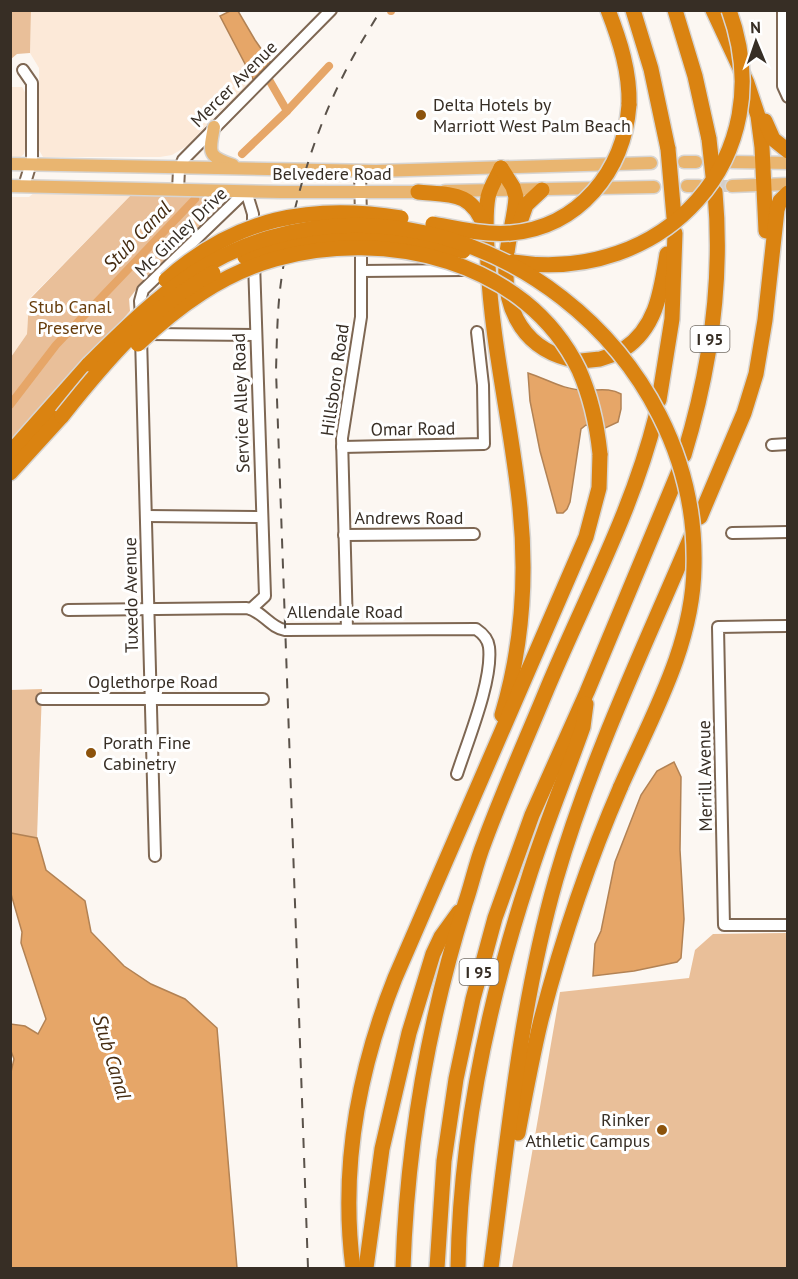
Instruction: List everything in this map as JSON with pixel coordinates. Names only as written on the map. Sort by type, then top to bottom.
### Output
[{"type":"highway","points":[[10,453],[143,303],[190,260],[219,242],[266,222],[310,213],[355,212],[498,233],[529,230],[559,219],[576,207],[594,192],[613,166],[625,136],[629,105],[626,65],[608,10]]},
{"type":"highway","name":"I 95","points":[[403,1269],[409,1174],[419,1094],[445,972],[483,845],[553,676],[624,517],[644,460],[657,408],[672,318],[673,225],[668,149],[651,69],[633,10]]},
{"type":"highway","points":[[675,10],[693,67],[709,139],[713,176]]},
{"type":"highway","points":[[713,10],[773,139],[788,151]]},
{"type":"highway","points":[[10,473],[122,346],[175,297],[222,268],[272,248],[321,238],[373,236],[416,241],[516,262],[558,265],[609,256],[635,247],[660,233],[682,217],[710,184],[734,136],[741,103],[742,67],[736,32],[729,10]]},
{"type":"highway","points":[[755,102],[761,130],[765,185],[768,294]]},
{"type":"highway","points":[[479,784],[495,738],[511,678],[520,620],[523,569],[519,492],[490,301],[486,231],[490,190],[501,168]]},
{"type":"highway","points":[[501,168],[515,190],[515,208],[508,246],[506,274],[508,297],[519,324],[533,340],[544,349],[575,360],[600,359],[620,352],[644,332],[656,308],[673,225]]},
{"type":"highway","points":[[506,274],[522,212],[542,190]]},
{"type":"highway","points":[[418,192],[454,196],[467,200],[480,215],[486,231]]},
{"type":"highway","name":"I 95","points":[[684,455],[699,401],[710,342],[717,259],[715,192]]},
{"type":"highway","points":[[700,518],[749,400],[760,355],[777,210],[780,201],[788,193]]},
{"type":"highway","points":[[89,364],[150,304],[186,277],[232,251],[267,238],[298,231],[363,225],[396,226],[461,242],[524,272],[555,292],[610,343],[646,392],[672,442],[692,519],[695,552],[694,584],[685,631],[667,682],[621,786],[581,889],[557,962],[541,1023],[510,1169],[498,1211]]},
{"type":"highway","points":[[62,416],[171,315],[194,297],[223,280],[256,265],[291,255],[332,248],[374,247],[407,251],[455,264],[500,285],[526,304],[556,334],[578,370],[592,406],[600,454],[599,488],[586,537],[395,978],[365,1066],[354,1122],[349,1177],[349,1227],[353,1269]]},
{"type":"highway","name":"I 95","points":[[437,1269],[441,1188],[449,1124],[463,1043],[479,971],[495,918],[543,790],[587,692],[679,471]]},
{"type":"highway","points":[[491,1269],[528,1002],[540,939],[580,804],[604,739],[691,537]]},
{"type":"highway","points":[[458,1269],[470,1121],[490,1014],[527,882],[584,727],[587,692]]},
{"type":"highway","points":[[366,1269],[370,1228],[388,1122],[414,1015],[441,937],[466,903]]},
{"type":"main road","points":[[214,127],[210,147],[212,155],[243,169]]},
{"type":"main road","points":[[732,162],[788,163]]},
{"type":"main road","name":"Belvedere Road","points":[[10,164],[360,171],[651,163]]},
{"type":"main road","points":[[732,186],[788,184]]},
{"type":"main road","name":"Belvedere Road","points":[[10,186],[360,192],[654,187]]},
{"type":"street","name":"Mercer Avenue","points":[[180,167],[183,160],[214,127],[331,10]]},
{"type":"street","points":[[783,10],[785,72],[783,86],[788,97]]},
{"type":"street","points":[[22,70],[32,84],[32,160],[24,186]]},
{"type":"street","points":[[178,190],[180,167]]},
{"type":"street","name":"Hillsboro Road","points":[[347,629],[342,447],[361,317],[360,171]]},
{"type":"street","name":"Mc Ginley Drive","points":[[141,334],[140,301],[143,290],[246,191]]},
{"type":"street","name":"Service Alley Road","points":[[246,191],[253,218],[265,596],[251,609]]},
{"type":"street","points":[[362,271],[464,270]]},
{"type":"street","name":"Omar Road","points":[[342,447],[484,444],[483,386],[477,332]]},
{"type":"street","points":[[141,334],[255,335]]},
{"type":"street","name":"Tuxedo Avenue","points":[[141,334],[154,856]]},
{"type":"street","points":[[771,444],[788,444]]},
{"type":"street","points":[[146,516],[262,517]]},
{"type":"street","points":[[732,533],[788,532]]},
{"type":"street","name":"Andrews Road","points":[[344,535],[474,534]]},
{"type":"street","points":[[68,610],[251,609]]},
{"type":"street","name":"Allendale Road","points":[[251,609],[280,630],[476,629],[483,634],[489,645],[488,676],[457,774]]},
{"type":"street","name":"Merrill Avenue","points":[[788,626],[718,627],[724,926],[788,925]]},
{"type":"street","name":"Oglethorpe Road","points":[[42,699],[263,699]]},
{"type":"shaded area","points":[[31,11],[217,11],[254,81],[218,113],[187,146],[172,155],[160,157],[43,157],[39,150],[39,68],[30,53]]},
{"type":"shaded area","points":[[11,87],[22,87],[26,94],[25,149],[24,154],[19,158],[11,158]]},
{"type":"shaded area","points":[[35,192],[132,194],[29,299],[27,334],[11,357],[11,197],[29,197]]},
{"type":"green space","points":[[11,10],[31,11],[30,53],[17,54],[11,59]]},
{"type":"green space","name":"Stub Canal Preserve","points":[[132,194],[216,197],[220,199],[221,207],[135,291],[129,299],[130,311],[11,445],[11,357],[27,334],[29,300]]},
{"type":"green space","points":[[42,689],[37,838],[11,833],[10,690]]},
{"type":"green space","name":"Rinker Athletic Campus","points":[[787,933],[787,1268],[512,1268],[560,992],[689,978],[695,950],[713,934]]},
{"type":"water","points":[[230,11],[238,11],[271,63],[254,81],[220,16]]},
{"type":"water","points":[[528,373],[569,388],[607,390],[621,394],[618,422],[603,429],[586,425],[581,429],[570,502],[563,513],[557,513],[540,451],[530,401]]},
{"type":"water","points":[[674,762],[681,777],[680,850],[684,919],[681,958],[677,962],[634,971],[593,976],[595,944],[601,931],[615,862],[641,795],[657,771]]},
{"type":"water","points":[[11,833],[37,838],[46,870],[85,901],[91,932],[124,966],[151,984],[185,999],[217,1028],[237,1268],[11,1268],[11,1072],[14,1059],[11,1051],[11,1024],[25,1026],[38,1034],[46,1019],[21,943],[22,932],[11,894]]},
{"type":"waterway","name":"Stub Canal","points":[[242,154],[329,66]]},
{"type":"waterway","points":[[264,71],[287,111]]},
{"type":"waterway","name":"Stub Canal","points":[[10,405],[56,345],[195,199]]},
{"type":"tunnel","points":[[703,186],[732,186]]},
{"type":"railway","points":[[308,1268],[276,371],[278,311],[286,249],[313,146],[344,74],[381,10]]},
{"type":"place","name":"Delta Hotels by Marriott West Palm Beach","points":[[421,115]]},
{"type":"place","name":"Porath Fine Cabinetry","points":[[91,753]]},
{"type":"place","name":"Rinker Athletic Campus","points":[[662,1130]]}]
